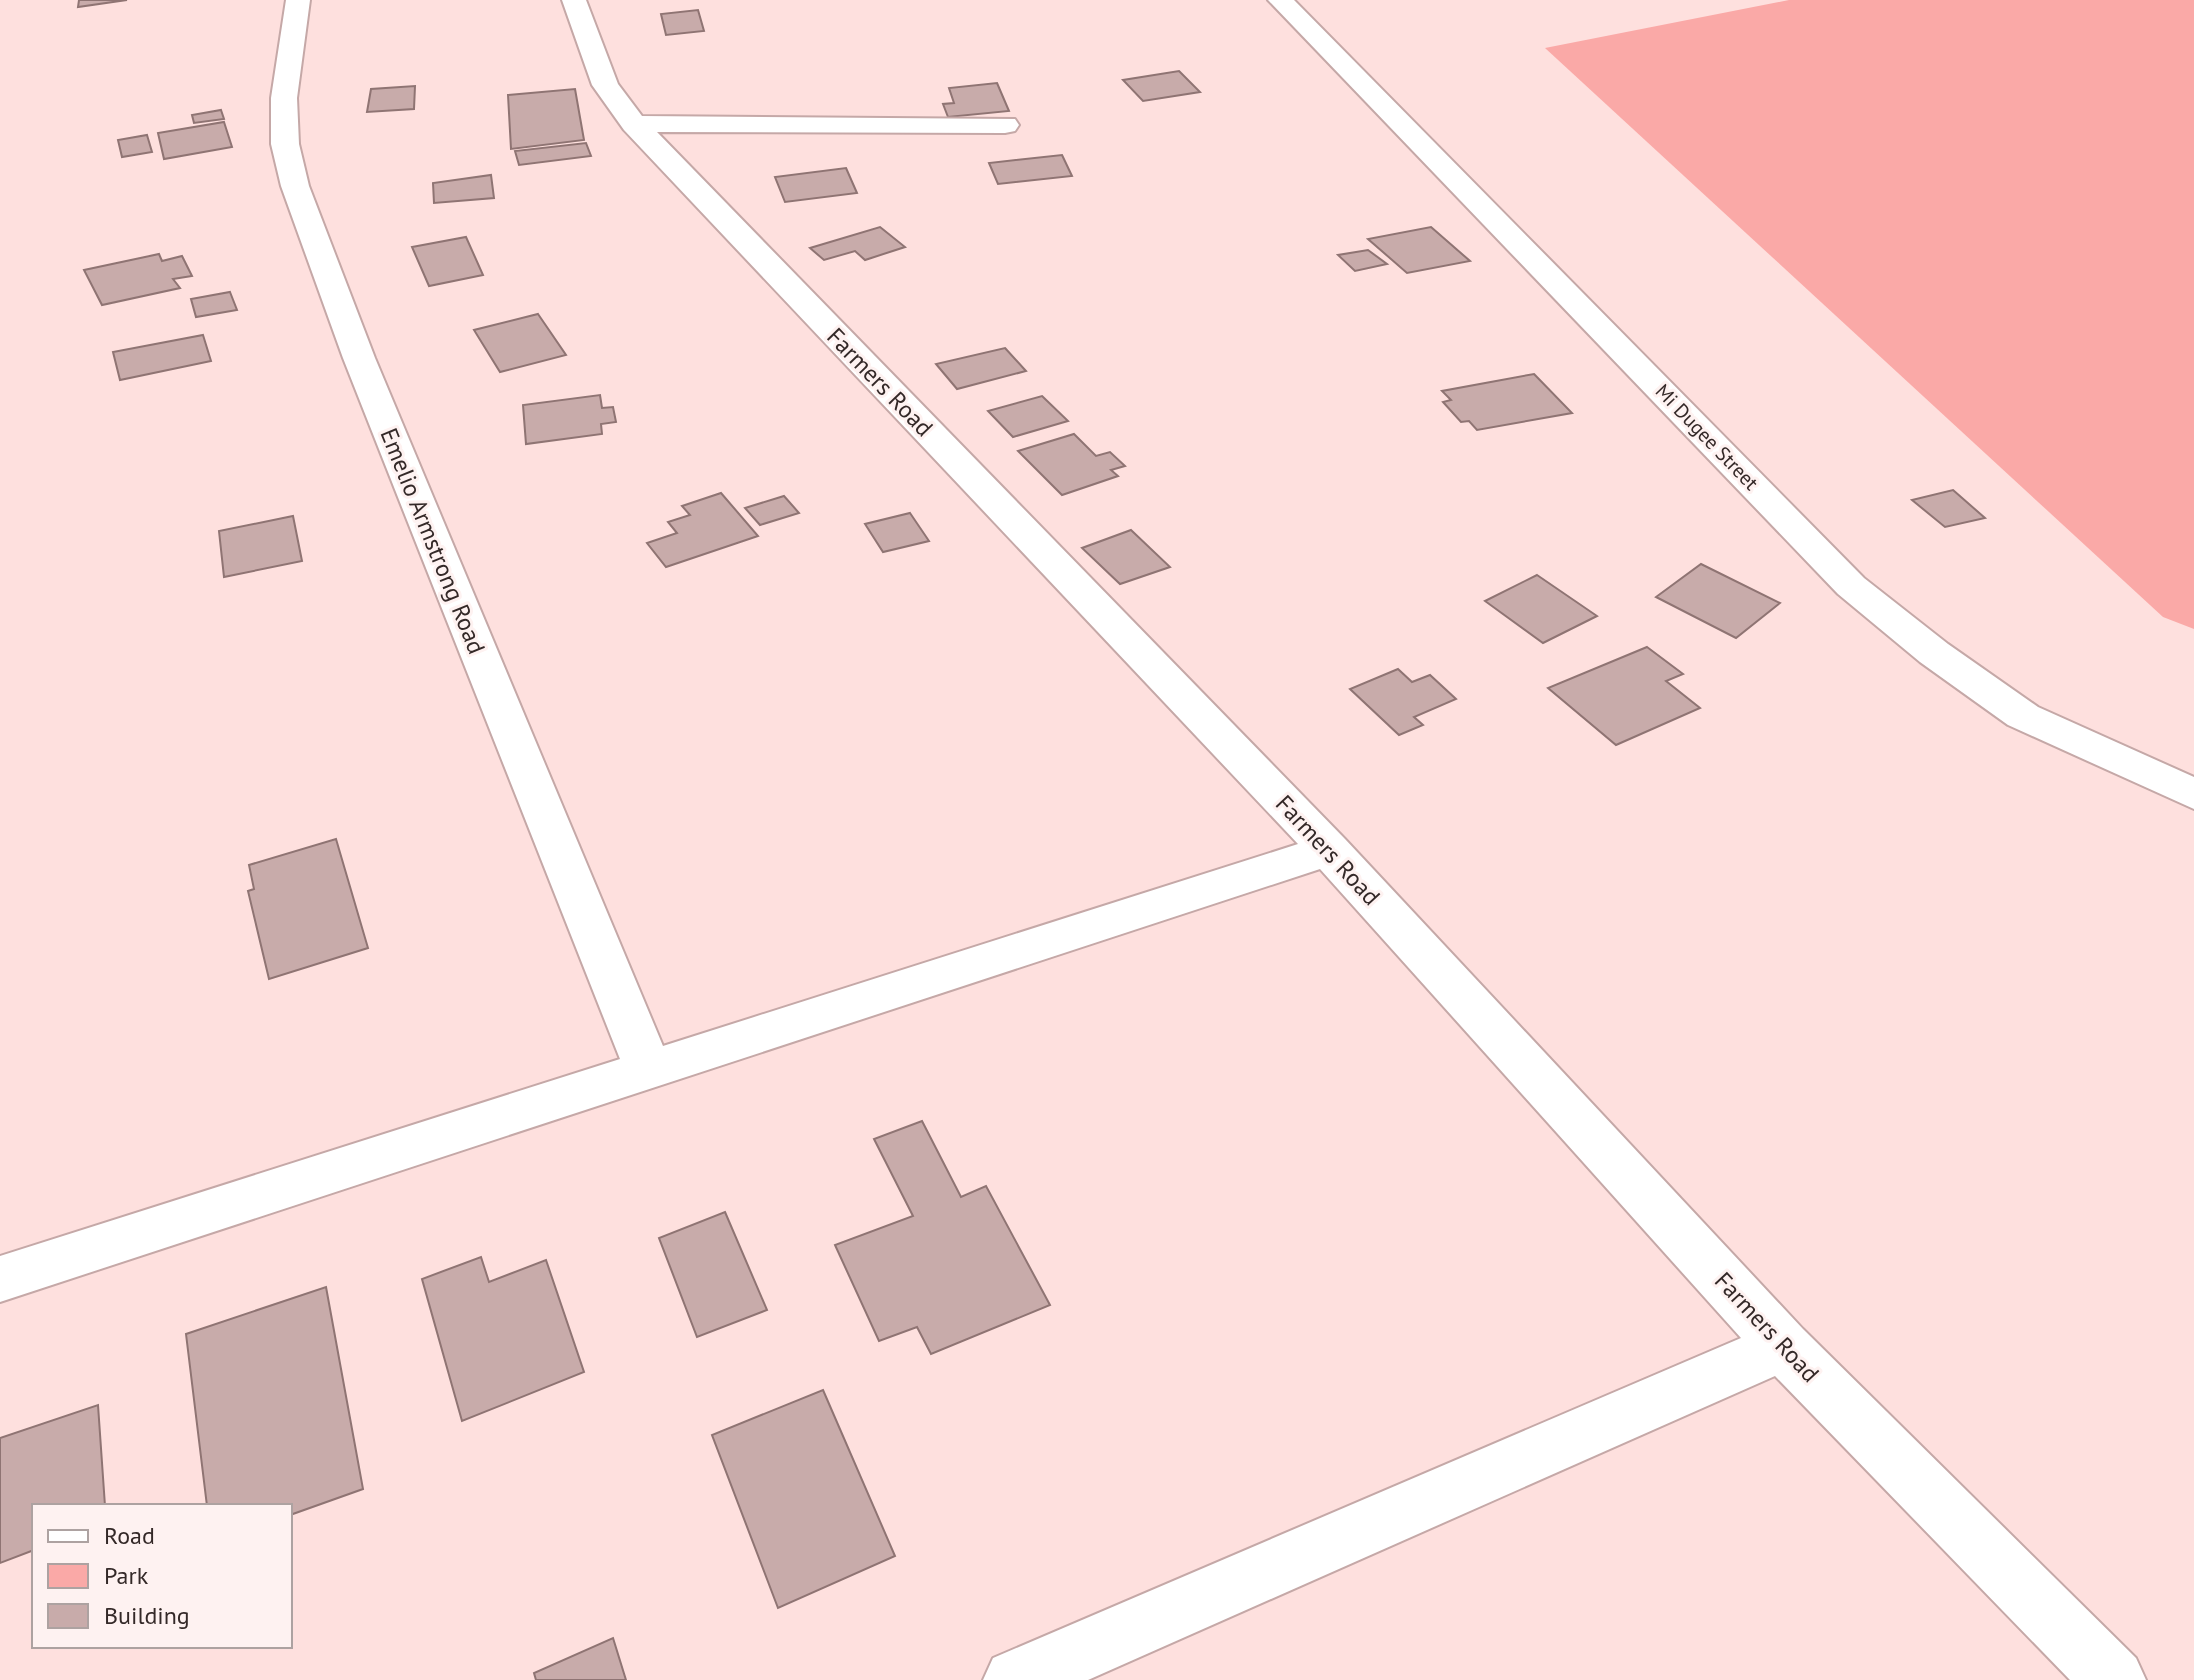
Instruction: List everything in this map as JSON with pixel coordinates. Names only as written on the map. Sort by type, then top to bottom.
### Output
[{"type":"street","name":"Emelio Armstrong Road","points":[[298,0],[284,98],[285,144],[295,186],[359,358],[648,1069]]},
{"type":"street","name":"Farmers Road","points":[[574,0],[605,85],[634,124],[1329,850],[1783,1346],[2114,1680]]},
{"type":"street","name":"Mi Dugee Street","points":[[1280,0],[1851,586],[1934,653],[2023,716],[2194,794]]},
{"type":"street","points":[[634,124],[1005,125]]},
{"type":"street","points":[[0,1279],[1329,850]]},
{"type":"street","points":[[1015,1680],[1783,1346]]},
{"type":"green space","points":[[1789,0],[2194,0],[2194,629],[2163,617],[1545,48]]},
{"type":"building","points":[[79,0],[127,0],[78,7]]},
{"type":"building","points":[[698,10],[704,31],[666,35],[661,14]]},
{"type":"building","points":[[1179,71],[1200,92],[1143,101],[1123,80]]},
{"type":"building","points":[[997,83],[1009,111],[948,117],[943,104],[954,103],[949,88]]},
{"type":"building","points":[[415,86],[414,109],[367,112],[371,89]]},
{"type":"building","points":[[575,89],[584,140],[511,149],[508,95]]},
{"type":"building","points":[[221,110],[224,119],[194,123],[192,115]]},
{"type":"building","points":[[224,122],[232,147],[164,159],[158,133]]},
{"type":"building","points":[[147,135],[152,152],[122,157],[118,140]]},
{"type":"building","points":[[586,143],[591,156],[519,165],[515,151]]},
{"type":"building","points":[[1062,155],[1072,176],[998,184],[989,163]]},
{"type":"building","points":[[846,168],[857,193],[785,202],[775,177]]},
{"type":"building","points":[[491,175],[494,198],[434,203],[433,183]]},
{"type":"building","points":[[880,227],[905,247],[865,260],[855,251],[824,260],[810,248]]},
{"type":"building","points":[[1431,227],[1470,261],[1407,273],[1368,239]]},
{"type":"building","points":[[466,237],[483,275],[429,286],[412,247]]},
{"type":"building","points":[[1368,250],[1387,264],[1355,271],[1338,255]]},
{"type":"building","points":[[159,254],[162,261],[182,256],[192,276],[173,279],[180,288],[102,305],[84,270]]},
{"type":"building","points":[[230,292],[237,310],[196,317],[191,299]]},
{"type":"building","points":[[538,314],[566,355],[500,372],[474,330]]},
{"type":"building","points":[[203,335],[211,361],[120,380],[113,352]]},
{"type":"building","points":[[1005,348],[1026,371],[957,389],[936,364]]},
{"type":"building","points":[[1534,374],[1572,413],[1477,430],[1469,421],[1461,422],[1443,402],[1451,400],[1442,391]]},
{"type":"building","points":[[600,395],[602,408],[613,407],[616,422],[601,424],[602,434],[526,444],[523,405]]},
{"type":"building","points":[[1042,396],[1068,421],[1013,437],[988,411]]},
{"type":"building","points":[[1074,434],[1096,456],[1110,452],[1125,466],[1111,470],[1118,476],[1062,495],[1018,451]]},
{"type":"building","points":[[1953,490],[1985,518],[1945,527],[1912,500]]},
{"type":"building","points":[[721,493],[758,536],[666,567],[647,543],[677,533],[668,522],[690,515],[682,506]]},
{"type":"building","points":[[784,496],[799,513],[760,525],[745,508]]},
{"type":"building","points":[[910,513],[929,541],[883,552],[865,524]]},
{"type":"building","points":[[293,516],[302,561],[224,577],[219,531]]},
{"type":"building","points":[[1131,530],[1170,567],[1120,584],[1082,548]]},
{"type":"building","points":[[1701,564],[1780,603],[1736,638],[1656,597]]},
{"type":"building","points":[[1537,575],[1597,616],[1543,643],[1485,601]]},
{"type":"building","points":[[1647,647],[1683,674],[1666,681],[1700,708],[1616,745],[1548,688]]},
{"type":"building","points":[[1398,669],[1412,682],[1430,675],[1456,699],[1414,717],[1423,725],[1399,735],[1350,689]]},
{"type":"building","points":[[336,839],[368,948],[269,979],[248,891],[254,889],[249,865]]},
{"type":"building","points":[[922,1121],[961,1197],[986,1186],[1050,1305],[931,1354],[917,1327],[879,1341],[835,1245],[913,1216],[874,1139]]},
{"type":"building","points":[[725,1212],[767,1310],[697,1337],[659,1238]]},
{"type":"building","points":[[481,1257],[489,1282],[546,1260],[584,1372],[462,1421],[422,1279]]},
{"type":"building","points":[[326,1287],[363,1489],[292,1514],[292,1504],[207,1504],[186,1334]]},
{"type":"building","points":[[823,1390],[895,1556],[778,1608],[712,1435]]},
{"type":"building","points":[[98,1405],[105,1504],[32,1504],[32,1551],[0,1563],[0,1438]]},
{"type":"building","points":[[613,1638],[626,1680],[536,1680],[534,1673]]}]
